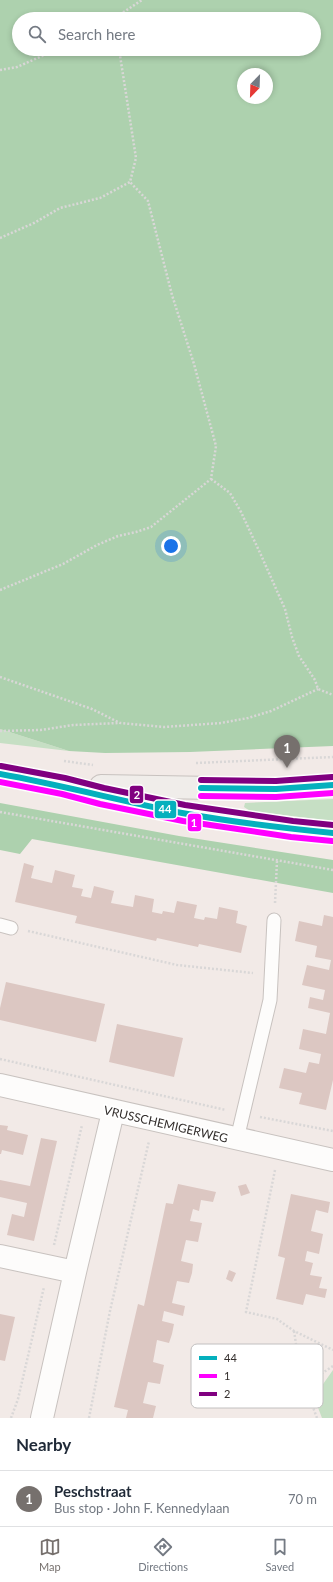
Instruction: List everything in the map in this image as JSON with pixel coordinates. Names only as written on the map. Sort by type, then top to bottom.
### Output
[{"type":"street","points":[[0,774],[64,786],[102,796],[184,813],[292,829],[333,833]]},
{"type":"street","points":[[64,786],[276,789],[333,785]]},
{"type":"street","name":"VRUSSCHEMIGERWEG","points":[[0,1085],[113,1112],[333,1160]]},
{"type":"street","points":[[42,1418],[113,1112]]},
{"type":"street","points":[[0,1256],[75,1272]]},
{"type":"lane","points":[[237,1139],[270,1000],[274,920]]},
{"type":"path","points":[[125,12],[142,0]]},
{"type":"path","points":[[0,70],[17,67],[42,56]]},
{"type":"path","points":[[0,238],[34,223],[60,208],[100,198],[130,182],[136,158],[120,56]]},
{"type":"path","points":[[0,590],[63,564],[97,545],[118,536],[151,527],[211,479],[216,446],[194,364],[172,294],[148,201],[130,182]]},
{"type":"path","points":[[211,479],[230,493],[241,512],[285,609],[292,637],[299,656],[315,680],[318,689]]},
{"type":"path","points":[[0,677],[92,709],[120,723]]},
{"type":"path","points":[[0,731],[41,730],[73,725],[120,723],[164,727],[221,723],[248,718],[271,711],[318,689],[333,694]]},
{"type":"path","points":[[192,763],[333,756]]},
{"type":"path","points":[[60,761],[97,765]]},
{"type":"path","points":[[0,812],[333,870]]},
{"type":"path","points":[[274,920],[277,861]]},
{"type":"path","points":[[5,926],[177,965],[271,975]]},
{"type":"path","points":[[0,1060],[333,1131]]},
{"type":"path","points":[[89,1418],[110,1311],[154,1121]]},
{"type":"path","points":[[280,1148],[246,1312],[277,1319],[294,1331],[321,1344]]},
{"type":"path","points":[[294,1331],[296,1344]]},
{"type":"path","points":[[323,1345],[333,1350]]},
{"type":"path","points":[[323,1373],[333,1366]]},
{"type":"path","points":[[313,1408],[317,1418]]},
{"type":"green space","points":[[0,0],[333,0],[333,746],[190,752],[105,753],[69,751],[0,729]]},
{"type":"green space","points":[[0,729],[69,751],[0,743]]},
{"type":"green space","points":[[333,799],[333,821],[250,811],[244,807],[245,803]]},
{"type":"green space","points":[[0,803],[179,836],[333,860],[333,893],[32,839],[20,854],[0,850]]},
{"type":"green space","points":[[333,1370],[333,1418],[322,1418],[318,1408],[323,1408],[323,1384]]},
{"type":"building","points":[[24,863],[34,866],[31,878],[52,883],[55,870],[75,875],[72,887],[83,889],[81,896],[91,898],[94,886],[114,891],[111,903],[133,907],[135,895],[154,899],[152,912],[162,914],[163,911],[174,913],[177,901],[197,905],[194,918],[204,920],[205,917],[217,919],[219,907],[238,911],[236,923],[247,926],[241,953],[199,944],[198,947],[157,938],[156,941],[75,923],[77,916],[15,902]]},
{"type":"building","points":[[324,915],[333,917],[333,1080],[326,1110],[299,1104],[302,1093],[279,1088],[284,1068],[306,1073],[309,1062],[319,1064],[321,1054],[299,1049],[303,1029],[326,1034],[330,1013],[308,1008],[310,997],[323,1000],[325,990],[302,985],[307,965],[329,970],[331,960],[315,957],[317,946],[295,941],[299,921],[322,926]]},
{"type":"building","points":[[6,982],[105,1004],[96,1042],[0,1020],[0,1008]]},
{"type":"building","points":[[117,1024],[183,1038],[174,1077],[109,1062]]},
{"type":"building","points":[[0,1125],[8,1126],[7,1130],[28,1135],[23,1155],[2,1150],[0,1154]]},
{"type":"building","points":[[41,1138],[57,1141],[34,1241],[7,1235],[12,1214],[24,1217],[27,1203],[0,1197],[0,1180],[30,1186]]},
{"type":"building","points":[[178,1184],[216,1192],[213,1202],[201,1200],[199,1211],[193,1209],[190,1221],[202,1223],[198,1242],[186,1240],[181,1261],[193,1264],[192,1273],[189,1283],[177,1281],[172,1303],[185,1306],[183,1316],[164,1311],[162,1321],[174,1324],[172,1334],[169,1343],[157,1340],[153,1362],[164,1365],[160,1384],[148,1382],[143,1403],[156,1406],[153,1418],[126,1418],[128,1410],[114,1407],[138,1304],[144,1306],[166,1203],[173,1204]]},
{"type":"building","points":[[246,1184],[250,1193],[241,1196],[238,1186]]},
{"type":"building","points":[[291,1194],[330,1202],[328,1213],[316,1210],[311,1231],[323,1234],[319,1254],[307,1251],[305,1261],[313,1263],[310,1275],[322,1277],[319,1288],[327,1289],[325,1298],[306,1294],[303,1305],[276,1299],[285,1258],[278,1256]]},
{"type":"building","points":[[229,1270],[236,1273],[232,1282],[226,1279]]},
{"type":"building","points":[[0,1314],[15,1317],[5,1361],[0,1360]]},
{"type":"transit line","name":"2","points":[[1,766],[65,778],[185,805],[293,821],[333,825]]},
{"type":"transit line","name":"44","points":[[0,774],[182,813],[333,833]]},
{"type":"transit line","name":"2","points":[[201,780],[276,781],[332,777]]},
{"type":"transit line","name":"1","points":[[0,782],[183,821],[291,837],[332,841]]},
{"type":"transit line","name":"44","points":[[201,788],[276,789],[333,785]]},
{"type":"transit line","name":"1","points":[[201,796],[276,797],[333,793]]},
{"type":"place","name":"Peschstraat","points":[[287,768]]}]
